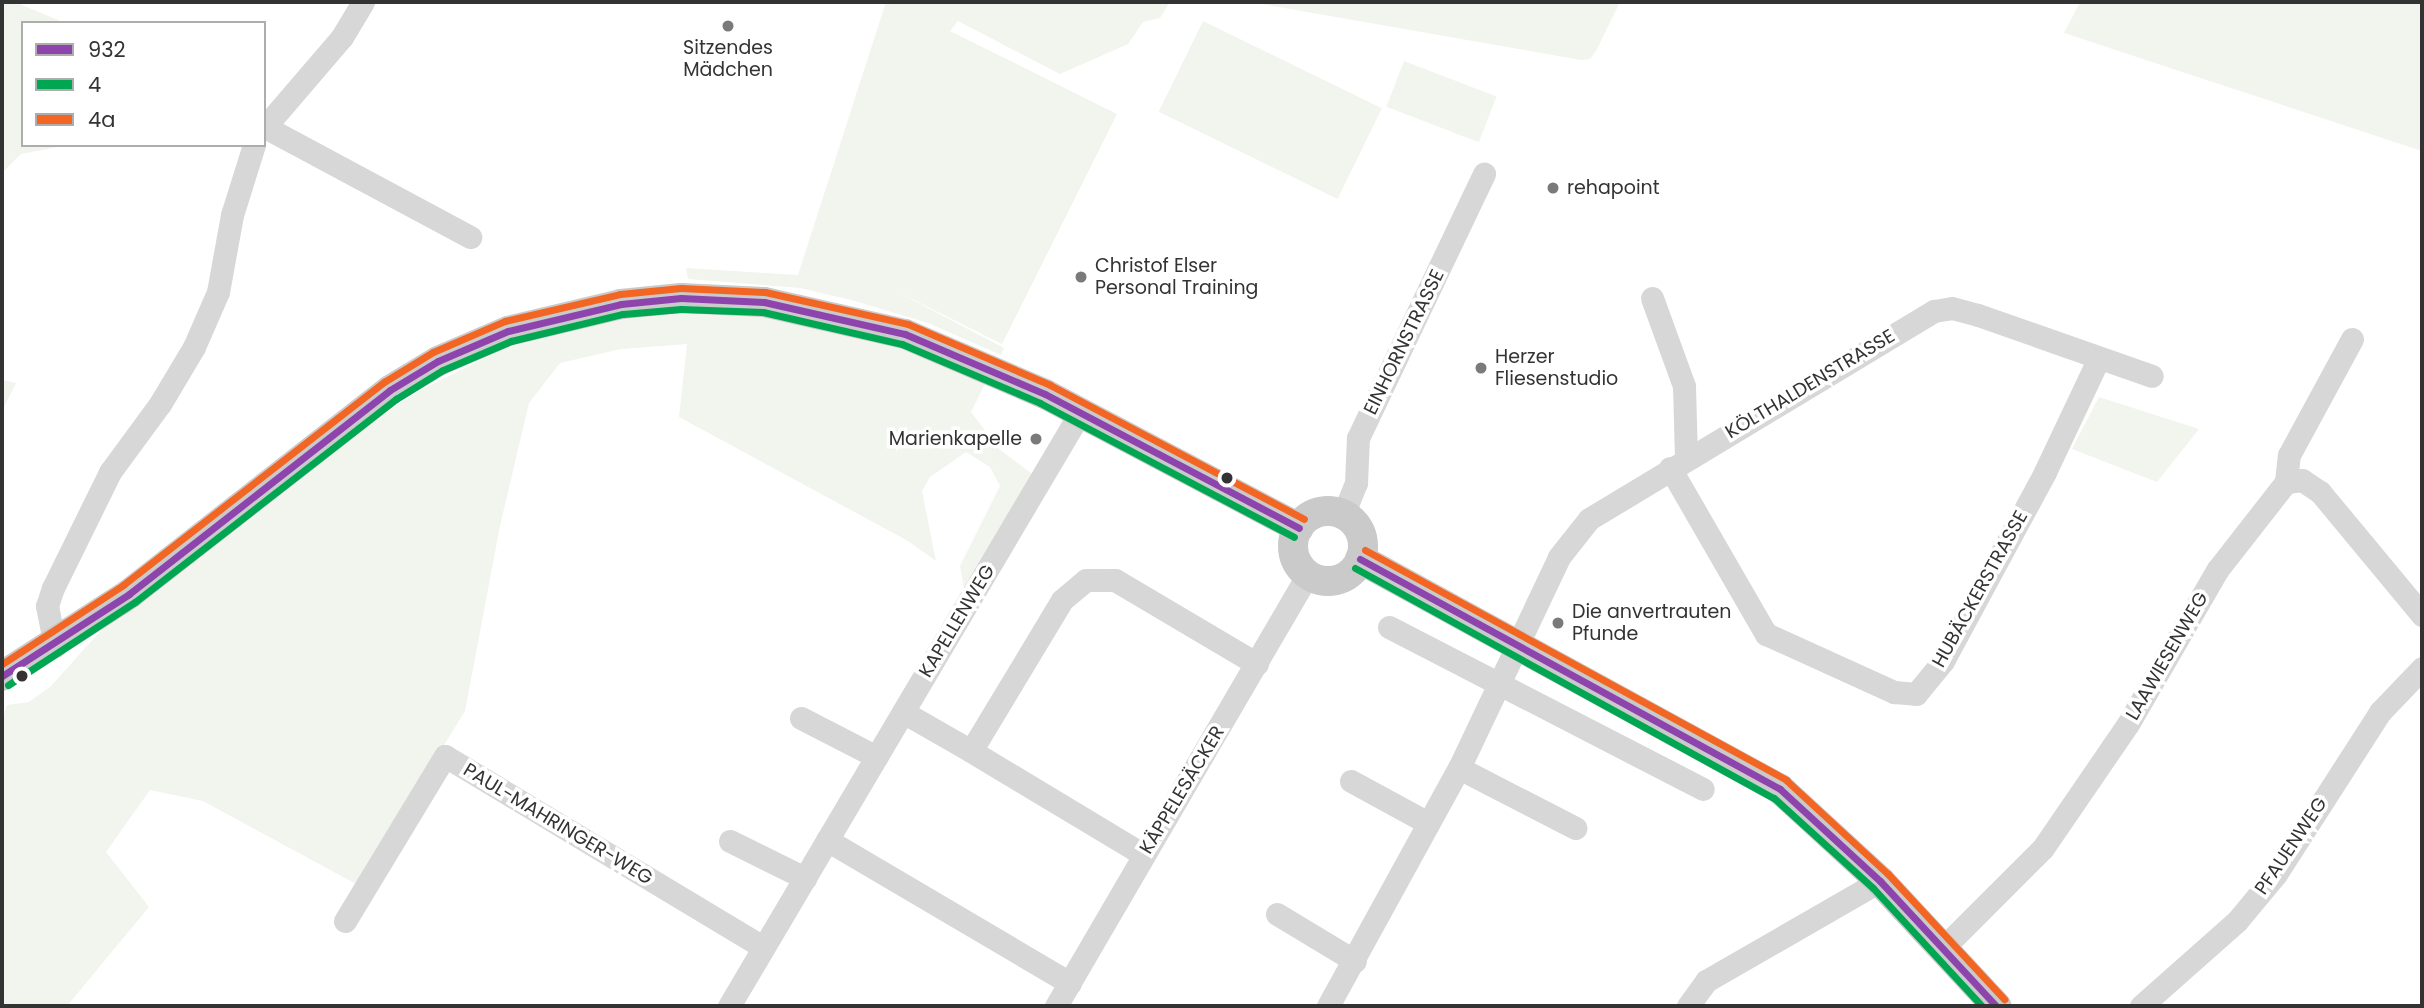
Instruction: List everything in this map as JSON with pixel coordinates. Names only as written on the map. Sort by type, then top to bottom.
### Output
[{"type":"main road","points":[[2,676],[55,646],[148,580],[390,390],[438,361],[508,331],[621,304],[681,298],[764,302],[905,334],[999,371],[1081,411],[1299,528]]},
{"type":"main road","points":[[1318,512],[1343,514],[1362,537],[1360,559],[1354,569],[1334,580],[1308,574],[1294,548],[1299,528],[1318,512]]},
{"type":"main road","points":[[1360,559],[1753,771],[1804,807],[1880,881],[1996,1006]]},
{"type":"street","points":[[266,126],[342,37],[363,2]]},
{"type":"street","points":[[266,128],[470,237]]},
{"type":"street","points":[[55,646],[47,606],[52,588],[104,482],[194,347],[218,292],[232,215],[253,147]]},
{"type":"street","name":"EINHORNSTRASSE","points":[[1343,514],[1356,482],[1358,438],[1484,174]]},
{"type":"street","points":[[1652,298],[1684,386],[1678,463]]},
{"type":"street","name":"KÖLTHALDENSTRASSE","points":[[1328,1006],[1459,768],[1520,645],[1559,557],[1578,529],[1678,463],[1934,311],[1952,308],[1978,315],[2099,358]]},
{"type":"street","name":"LAAWIESENWEG","points":[[1943,948],[2043,848],[2128,724],[2218,569],[2286,482],[2289,455],[2352,339]]},
{"type":"street","points":[[2099,358],[2152,376]]},
{"type":"street","name":"HUBÄCKERSTRASSE","points":[[1678,463],[1766,634],[1894,692],[1916,694],[1943,661],[2086,389],[2099,358]]},
{"type":"street","name":"KAPELLENWEG","points":[[729,1006],[1081,411]]},
{"type":"street","points":[[2286,482],[2302,480],[2320,492],[2422,615]]},
{"type":"street","name":"KÄPPELESÄCKER","points":[[1056,1006],[1308,574]]},
{"type":"street","points":[[971,751],[1062,600],[1086,580],[1115,580],[1257,664]]},
{"type":"street","points":[[1389,627],[1703,789]]},
{"type":"street","name":"PFAUENWEG","points":[[2141,1006],[2245,912],[2276,874],[2380,712],[2422,668]]},
{"type":"street","points":[[903,712],[1144,855]]},
{"type":"street","points":[[801,718],[877,757]]},
{"type":"street","name":"PAUL-MAHRINGER-WEG","points":[[345,921],[445,756],[763,947]]},
{"type":"street","points":[[1459,768],[1574,828]]},
{"type":"street","points":[[1352,781],[1428,823]]},
{"type":"street","points":[[827,840],[1069,983]]},
{"type":"street","points":[[730,841],[804,878]]},
{"type":"street","points":[[1688,1006],[1706,981],[1880,881]]},
{"type":"street","points":[[1278,914],[1355,961]]},
{"type":"shaded area","points":[[2,2],[15,2],[60,21],[21,21],[21,147],[58,147],[21,154],[2,173]]},
{"type":"shaded area","points":[[886,2],[1170,2],[1160,18],[1143,22],[1128,44],[1060,74],[958,21],[950,31],[1117,114],[1002,344],[892,289],[1004,348],[1001,355],[928,323],[855,301],[800,288],[688,279],[686,268],[798,275]]},
{"type":"shaded area","points":[[1250,2],[1620,2],[1596,51],[1590,59],[1581,60]]},
{"type":"shaded area","points":[[2080,2],[2422,2],[2422,151],[2064,33]]},
{"type":"shaded area","points":[[1203,21],[1382,108],[1338,199],[1159,112]]},
{"type":"shaded area","points":[[1404,61],[1496,96],[1479,142],[1386,107]]},
{"type":"shaded area","points":[[643,311],[749,311],[856,331],[986,382],[971,412],[999,449],[1036,477],[966,600],[960,566],[1000,486],[990,467],[966,452],[930,477],[922,491],[936,561],[908,541],[679,417],[687,344],[621,349],[560,363],[529,403],[500,526],[465,711],[358,885],[203,801],[150,790],[106,852],[149,907],[67,1006],[2,1006],[2,722],[7,705],[29,702],[51,686],[104,627],[359,431],[417,392],[515,343]]},
{"type":"shaded area","points":[[2,380],[16,383],[2,411]]},
{"type":"shaded area","points":[[2099,397],[2199,429],[2157,482],[2072,449]]},
{"type":"transit line","name":"4a","points":[[2,664],[123,585],[384,382],[433,352],[505,321],[620,294],[681,288],[765,292],[908,324],[1050,385],[1304,519]]},
{"type":"transit line","name":"932","points":[[2,676],[129,594],[390,390],[438,361],[508,331],[621,304],[681,298],[764,302],[905,334],[1045,394],[1299,528]]},
{"type":"transit line","name":"4","points":[[8,685],[135,602],[396,399],[443,370],[511,341],[623,314],[681,309],[763,312],[902,344],[1040,403],[1294,537]]},
{"type":"transit line","name":"4a","points":[[1365,550],[1786,780],[1888,874],[2004,999]]},
{"type":"transit line","name":"932","points":[[1360,559],[1780,789],[1880,881],[1996,1006]]},
{"type":"transit line","name":"4","points":[[1355,568],[1774,798],[1873,888],[1982,1006]]},
{"type":"place","name":"Sitzendes Mädchen","points":[[728,26]]},
{"type":"place","name":"rehapoint","points":[[1553,188]]},
{"type":"place","name":"Christof Elser Personal Training","points":[[1081,277]]},
{"type":"place","name":"Herzer Fliesenstudio","points":[[1481,368]]},
{"type":"place","name":"Marienkapelle","points":[[1036,439]]},
{"type":"place","name":"Die anvertrauten Pfunde","points":[[1558,623]]}]
